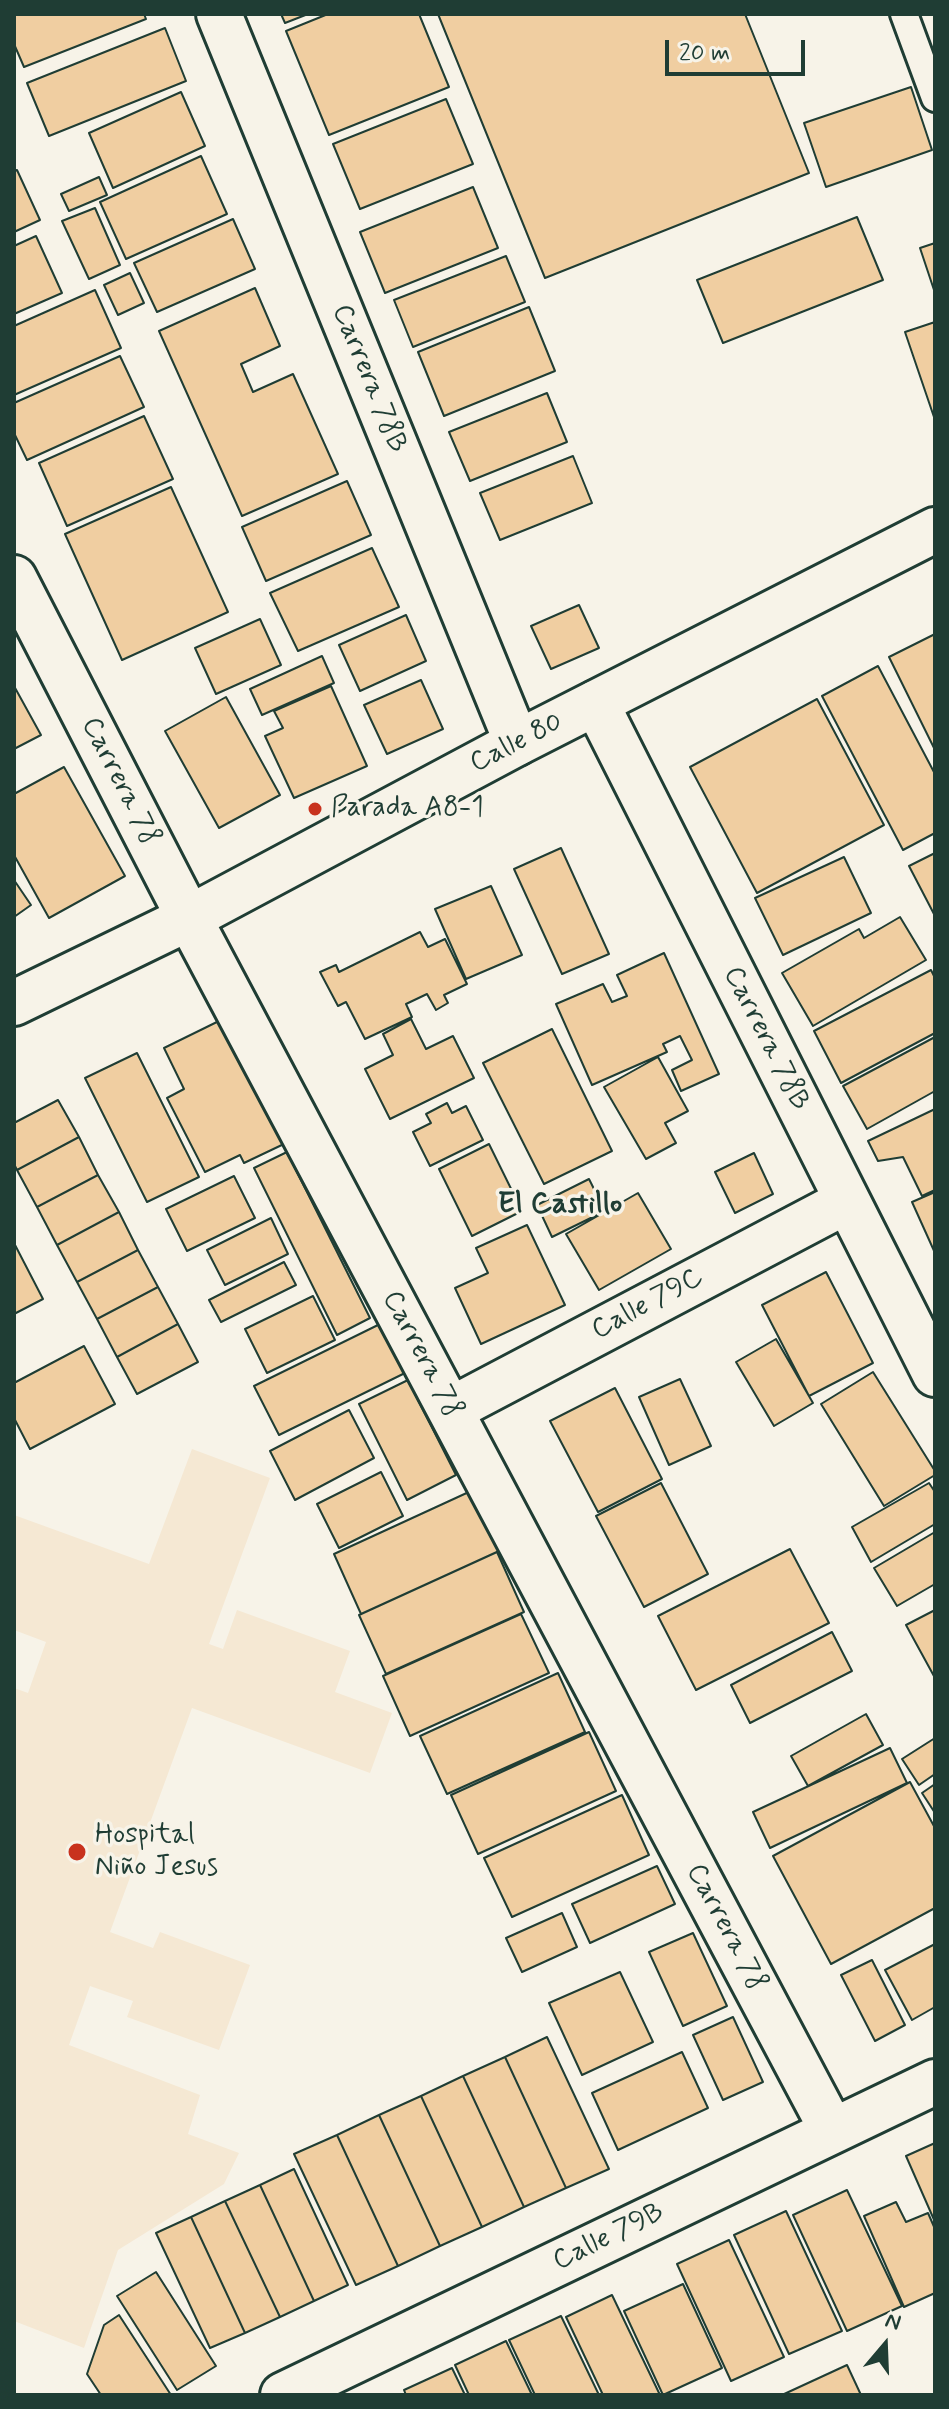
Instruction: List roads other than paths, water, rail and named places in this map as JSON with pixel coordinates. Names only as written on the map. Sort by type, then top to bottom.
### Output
[{"type":"street","name":"Carrera 78B","points":[[219,14],[517,743]]},
{"type":"street","name":"Calle 80","points":[[14,1003],[189,918],[517,743],[935,530]]},
{"type":"street","name":"Carrera 78","points":[[14,578],[189,918],[832,2130]]},
{"type":"street","name":"Carrera 78B","points":[[596,703],[935,1374]]},
{"type":"street","name":"Calle 79C","points":[[450,1410],[847,1201]]},
{"type":"street","name":"Calle 79B","points":[[283,2395],[935,2082]]},
{"type":"lane","points":[[904,14],[935,98]]},
{"type":"place","name":"Parada A8-1","points":[[315,809]]},
{"type":"place","name":"Hospital Niño Jesus","points":[[77,1852]]},
{"type":"district","name":"El Castillo","points":[[560,1206]]}]
